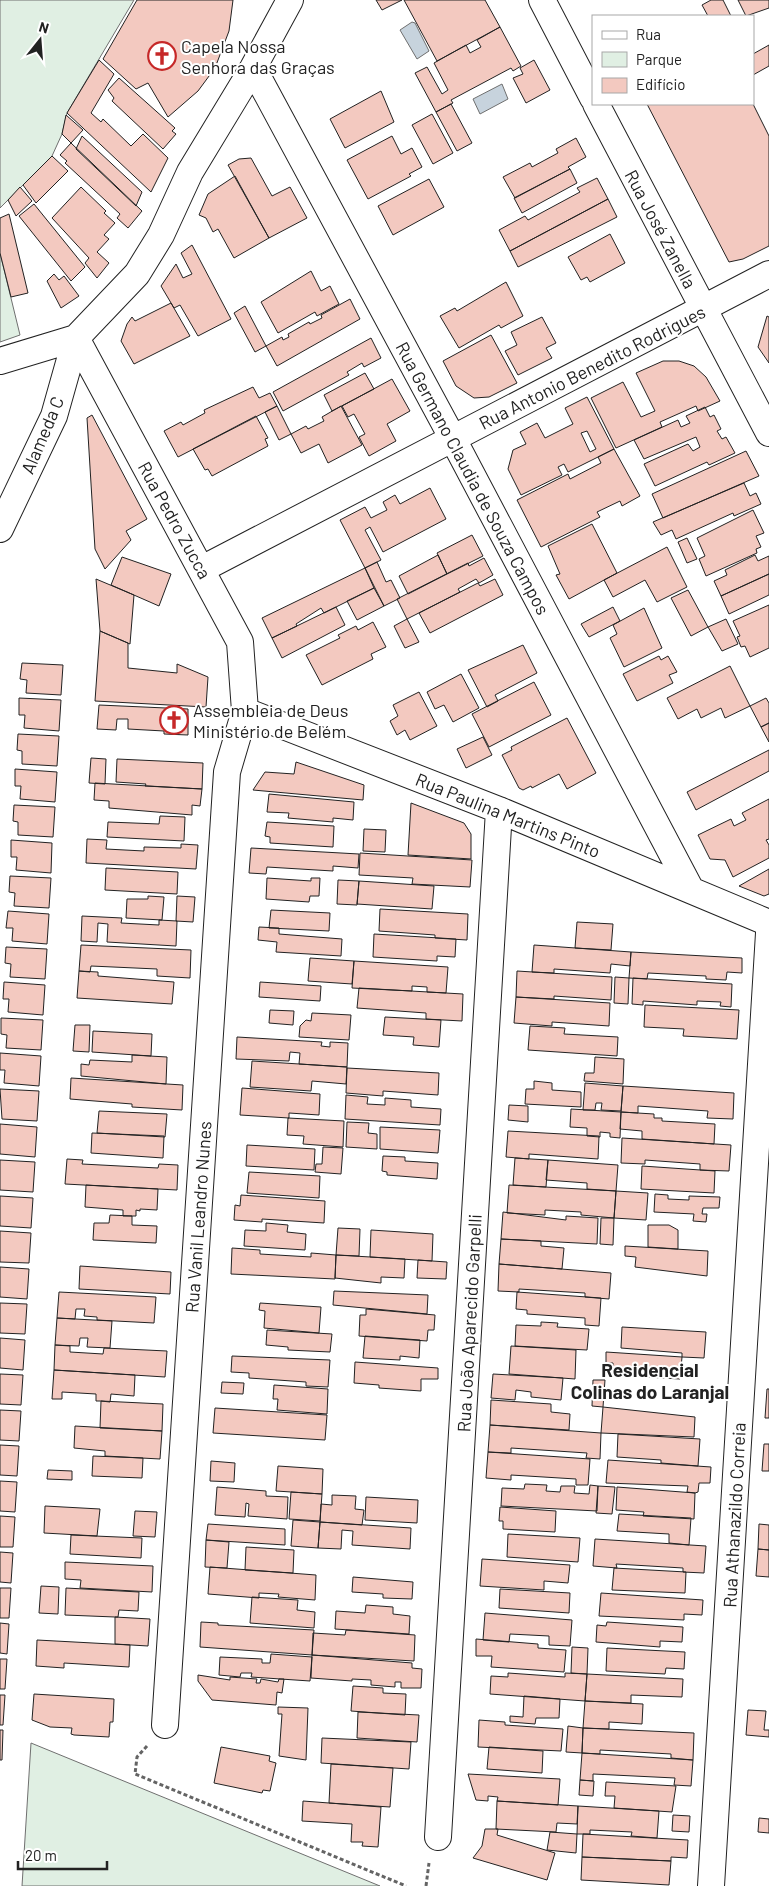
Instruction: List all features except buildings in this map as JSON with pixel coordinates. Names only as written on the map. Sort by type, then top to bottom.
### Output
[{"type":"street","points":[[0,361],[76,338],[110,305],[146,262],[161,236],[190,172],[290,0]]},
{"type":"street","points":[[542,0],[592,96]]},
{"type":"street","name":"Rua Germano Claudia de Souza Campos","points":[[252,68],[453,439],[691,890]]},
{"type":"street","name":"Rua José Zanella","points":[[597,105],[769,433]]},
{"type":"street","name":"Rua Antonio Benedito Rodrigues","points":[[202,569],[769,274]]},
{"type":"street","name":"Alameda C","points":[[0,529],[54,416],[76,338]]},
{"type":"street","name":"Rua Pedro Zucca","points":[[76,338],[240,642],[245,711]]},
{"type":"street","name":"Rua Paulina Martins Pinto","points":[[245,711],[499,810],[769,923]]},
{"type":"street","name":"Rua Vanil Leandro Nunes","points":[[166,1725],[227,772],[245,711]]},
{"type":"street","name":"Rua João Aparecido Garpelli","points":[[438,1836],[499,810]]},
{"type":"street","name":"Rua Athanazildo Correia","points":[[711,1886],[769,934]]},
{"type":"path","points":[[166,1725],[137,1757],[135,1774],[406,1886]]},
{"type":"green space","points":[[0,0],[134,0],[67,113],[62,134],[52,156],[0,208]]},
{"type":"green space","points":[[0,253],[20,335],[0,342]]},
{"type":"green space","points":[[31,1743],[380,1886],[22,1886]]},
{"type":"shaded area","points":[[412,22],[415,23],[429,51],[417,59],[400,30]]},
{"type":"shaded area","points":[[502,84],[508,99],[480,114],[473,99]]},
{"type":"place","name":"Capela Nossa Senhora das Graças","points":[[162,56]]},
{"type":"place","name":"Assembleia de Deus Ministério de Belém","points":[[174,720]]},
{"type":"district","name":"Residencial Colinas do Laranjal","points":[[650,1380]]}]
